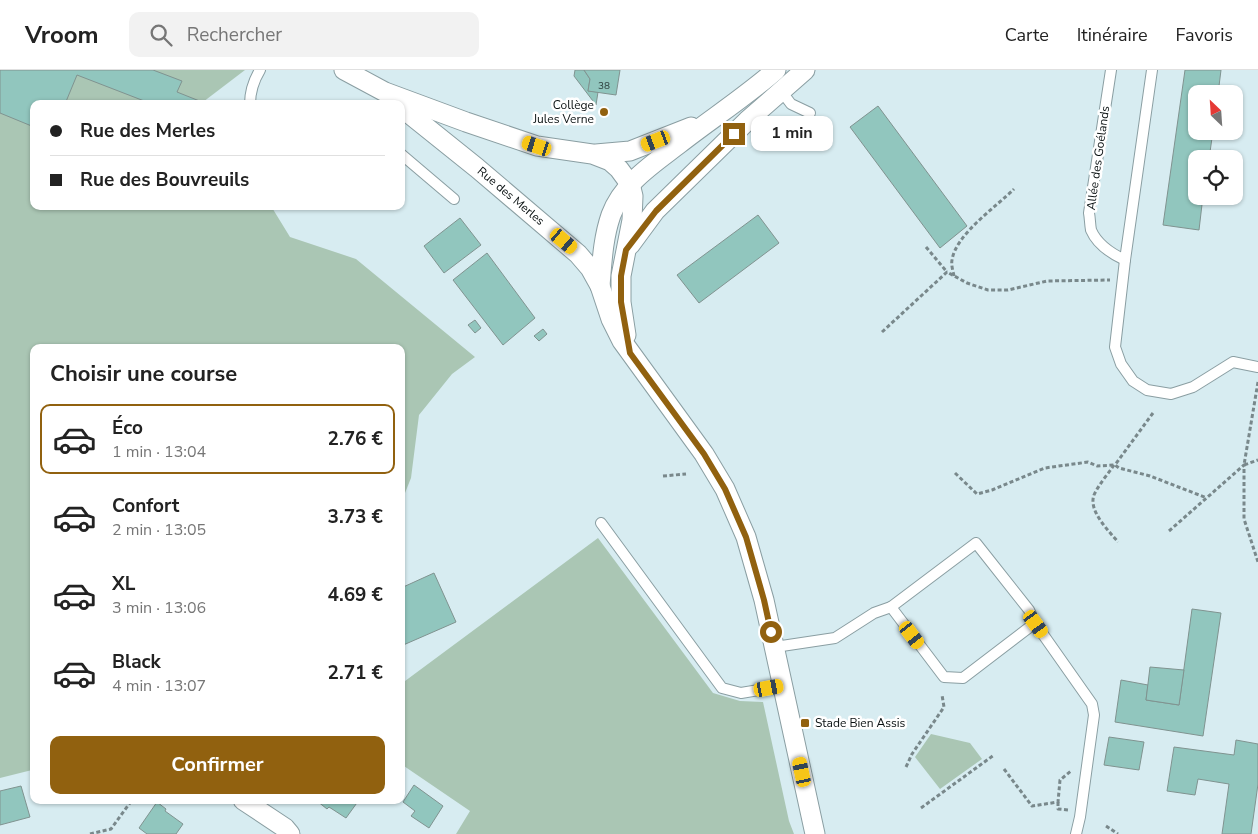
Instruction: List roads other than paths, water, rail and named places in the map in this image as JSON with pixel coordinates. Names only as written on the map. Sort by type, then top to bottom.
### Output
[{"type":"street","points":[[344,70],[391,98]]},
{"type":"street","points":[[578,254],[603,246],[626,250],[656,211],[747,121],[805,70]]},
{"type":"street","points":[[600,286],[603,246],[612,213],[630,184],[773,73]]},
{"type":"street","points":[[405,103],[537,146],[592,154],[630,151],[717,115]]},
{"type":"street","name":"Rue des Merles","points":[[405,110],[477,168],[578,254],[590,268],[600,286],[611,319],[622,341],[704,454],[725,489],[746,537],[764,600],[815,834]]},
{"type":"street","points":[[592,154],[610,161],[619,168],[630,184]]},
{"type":"street","name":"Rue des Merles","points":[[630,184],[633,196],[632,220],[621,276],[621,302],[630,353]]},
{"type":"street","points":[[249,804],[286,828],[290,834]]},
{"type":"lane","points":[[250,100],[255,78],[260,70]]},
{"type":"lane","name":"Allée des Goélands","points":[[1111,70],[1089,213],[1091,230],[1102,245],[1114,255],[1125,260]]},
{"type":"lane","points":[[1152,70],[1122,279],[1115,346],[1121,364],[1133,381],[1148,390],[1171,394],[1193,387],[1233,362],[1258,367]]},
{"type":"lane","points":[[773,73],[791,104],[810,113]]},
{"type":"lane","points":[[405,157],[454,199]]},
{"type":"lane","points":[[601,523],[722,688],[741,693],[783,686]]},
{"type":"lane","points":[[775,647],[835,638],[874,613],[891,607],[976,543],[1029,610],[1036,624],[1092,704],[1094,715],[1076,834]]},
{"type":"lane","points":[[891,607],[944,677],[963,678],[1036,624]]},
{"type":"place","name":"Collège Jules Verne","points":[[604,112]]},
{"type":"place","name":"Stade Bien Assis","points":[[805,723]]}]
